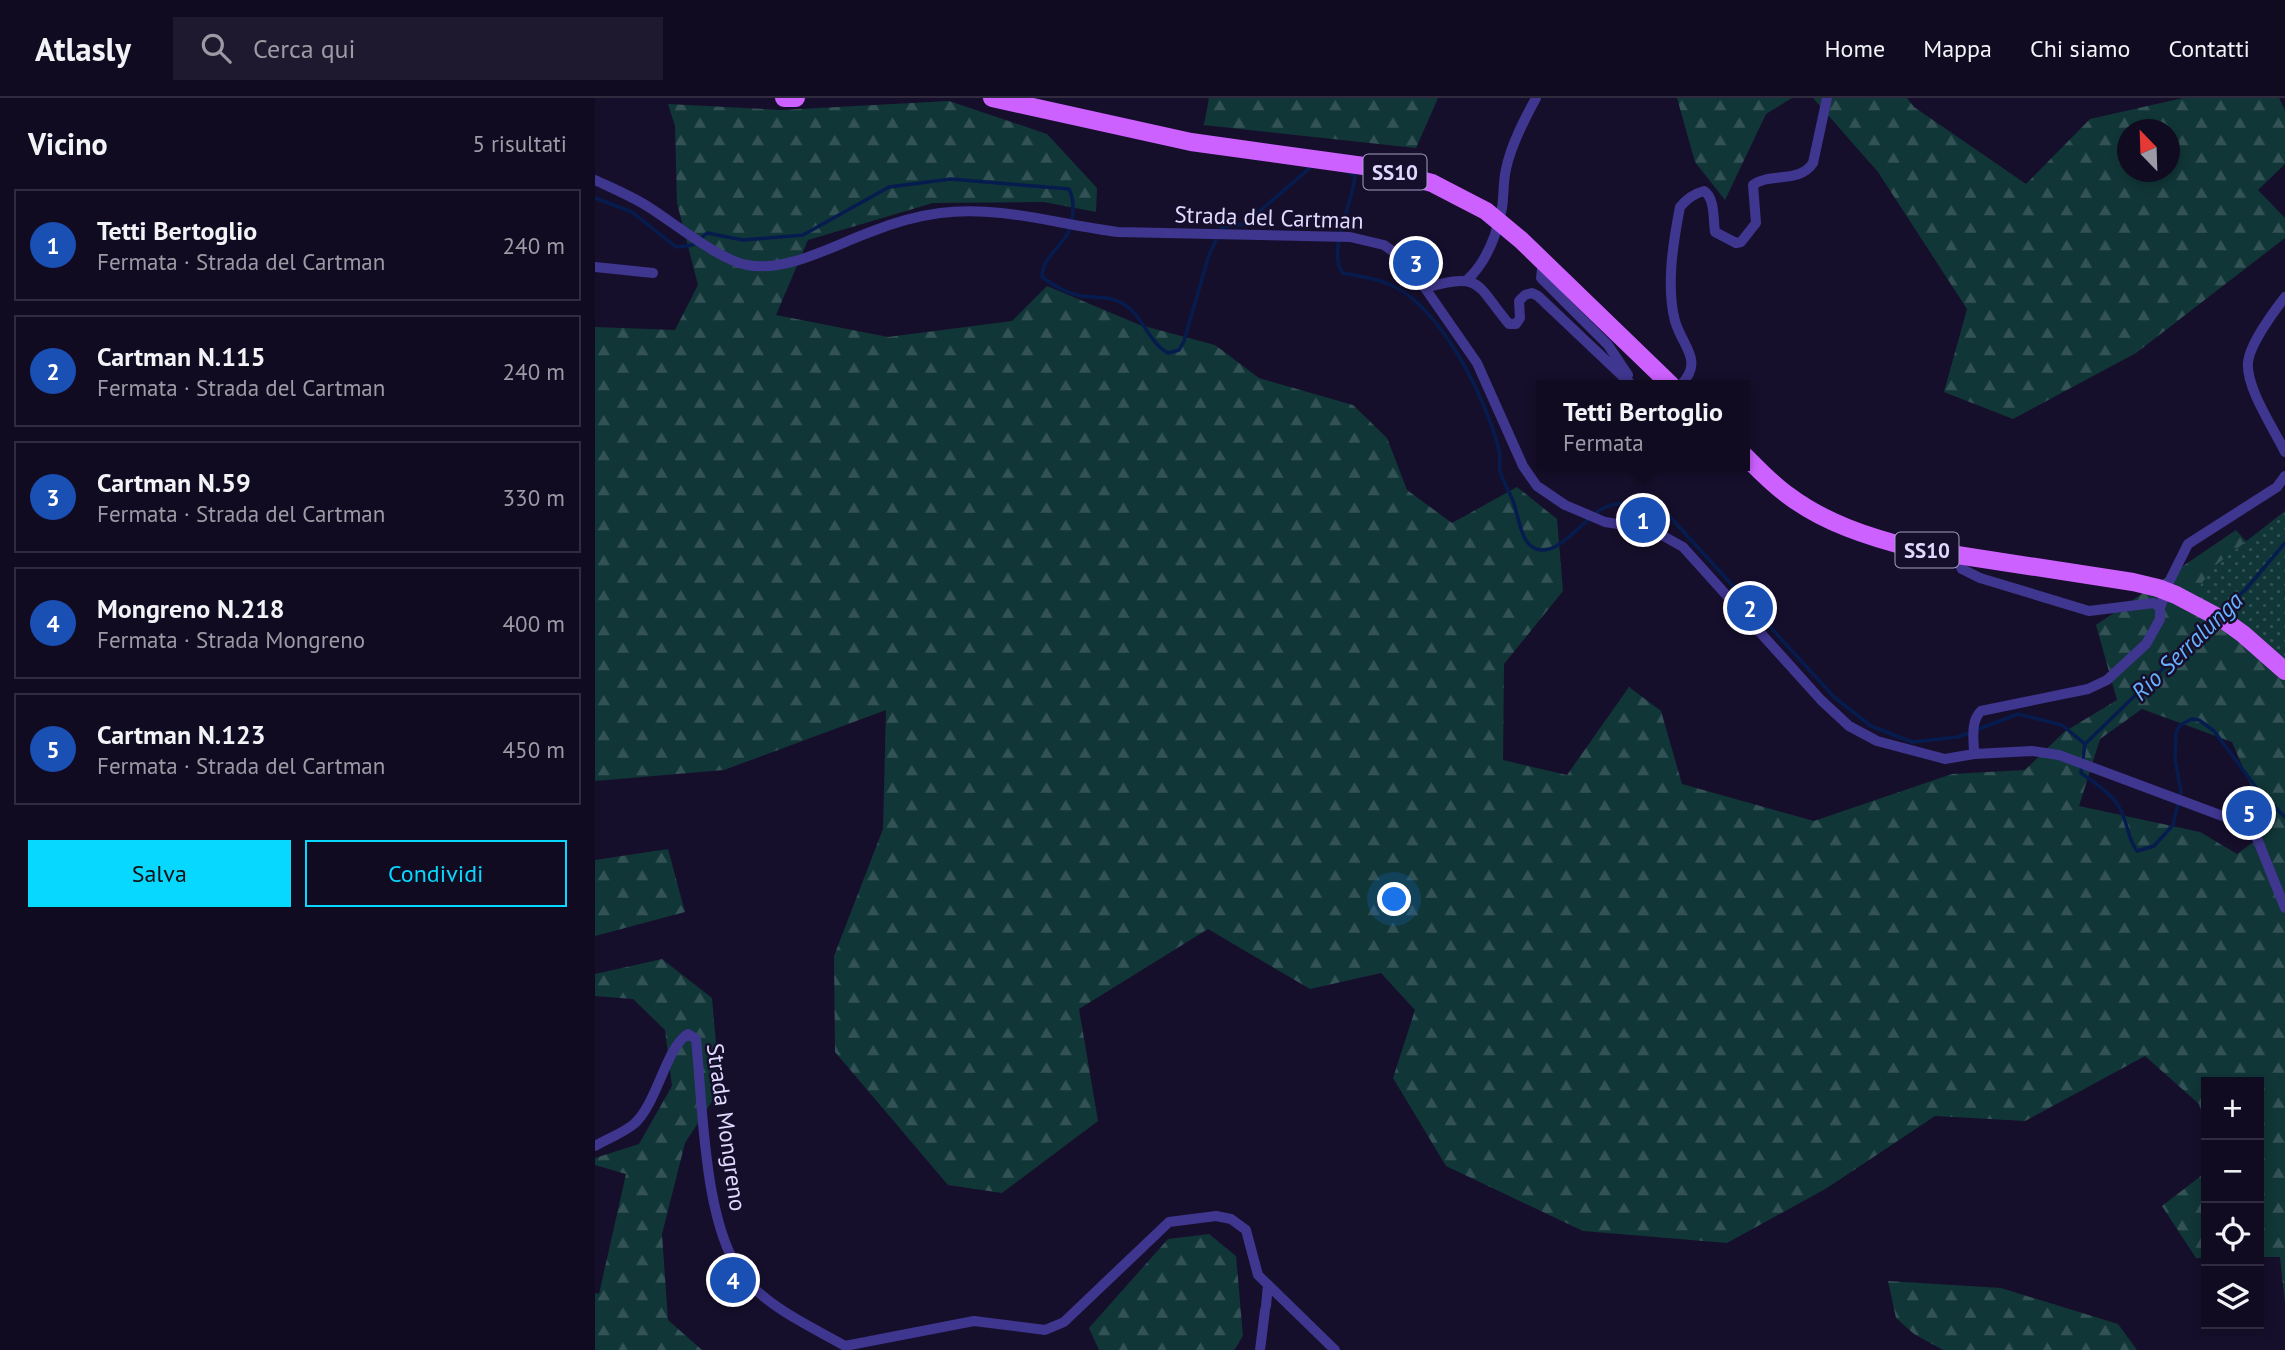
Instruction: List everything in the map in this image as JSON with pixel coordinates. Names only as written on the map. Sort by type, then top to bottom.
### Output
[{"type":"main road","points":[[784,98],[796,98]]},
{"type":"main road","name":"SS10","points":[[992,98],[1133,131],[1191,142],[1371,167],[1432,183],[1486,211],[1675,380]]},
{"type":"main road","name":"SS10","points":[[1750,461],[1789,496],[1848,528],[1912,548],[2133,582],[2176,595],[2243,634],[2285,671]]},
{"type":"street","points":[[1466,281],[1476,272],[1494,236],[1502,207],[1506,168],[1535,98]]},
{"type":"street","points":[[1682,380],[1692,369],[1692,359],[1676,324],[1671,299],[1680,207],[1698,192],[1709,193],[1715,232],[1736,243],[1741,242],[1756,223],[1753,185],[1762,180],[1799,174],[1811,168],[1828,98]]},
{"type":"street","name":"Strada del Cartman","points":[[595,180],[646,205],[709,246],[747,265],[778,267],[877,229],[938,214],[977,211],[1043,218],[1083,228],[1194,235],[1350,237],[1384,245],[1402,258],[1477,363],[1523,466],[1537,486],[1565,505],[1605,522],[1651,529],[1683,547],[1821,700],[1849,726],[1877,741],[1945,759],[1974,754],[2032,751],[2059,755],[2244,824],[2256,836],[2285,908]]},
{"type":"street","points":[[1543,261],[1541,278],[1608,345],[1631,380]]},
{"type":"street","points":[[595,267],[653,273]]},
{"type":"street","points":[[1425,288],[1466,281],[1478,284],[1509,324],[1515,324],[1520,318],[1521,297],[1532,292],[1629,380]]},
{"type":"street","points":[[2285,297],[2251,351],[2248,363],[2252,384],[2285,452]]},
{"type":"street","points":[[1974,754],[1974,723],[1975,717],[1981,711],[2088,689],[2108,680],[2146,644],[2160,619],[2160,608],[2169,582],[2189,544],[2277,487],[2285,477]]},
{"type":"street","points":[[1954,555],[1962,569],[1980,578],[2089,611],[2154,603],[2160,608]]},
{"type":"street","name":"Strada Mongreno","points":[[595,1146],[635,1123],[661,1083],[679,1039],[688,1034],[697,1039],[712,1202],[730,1256],[747,1282],[781,1309],[845,1346],[974,1321],[1045,1330],[1064,1322],[1169,1222],[1216,1216],[1231,1219],[1246,1230],[1258,1275],[1335,1350]]},
{"type":"street","points":[[1260,1350],[1268,1285]]},
{"type":"green space","points":[[1209,98],[1438,98],[1416,148],[1204,125]]},
{"type":"green space","points":[[1677,98],[1792,98],[1766,114],[1725,200],[1695,162]]},
{"type":"green space","points":[[1813,98],[1907,98],[1914,107],[2026,184],[2090,119],[2183,98],[2279,98],[2285,110],[2285,164],[2258,190],[2285,218],[2285,238],[2136,353],[2013,419],[1944,392],[1967,309],[1878,172]]},
{"type":"green space","points":[[949,101],[1047,134],[1097,188],[1096,212],[1044,202],[933,203],[808,240],[776,315],[888,337],[1012,321],[1047,286],[1140,325],[1215,345],[1259,378],[1353,405],[1387,438],[1407,490],[1452,523],[1517,487],[1557,519],[1563,591],[1504,664],[1503,760],[1567,775],[1629,687],[1661,711],[1682,784],[1814,821],[1952,774],[2025,770],[2064,732],[2117,700],[2096,625],[2236,530],[2278,578],[2285,633],[2285,1303],[2280,1257],[2264,1257],[2264,1077],[2201,1077],[2201,1111],[2199,1104],[2145,1056],[2025,1121],[1935,1116],[1827,1188],[1727,1243],[1583,1231],[1446,1166],[1393,1078],[1415,1010],[1381,973],[1310,989],[1208,929],[1079,1009],[1098,1121],[1002,1193],[948,1185],[835,1052],[834,956],[883,829],[886,710],[724,770],[595,781],[595,327],[675,330],[698,285],[677,203],[675,126],[668,104],[781,110]],"holes":[[[2142,709],[2232,742],[2270,830],[2237,854],[2200,832],[2079,806],[2100,739]]]},
{"type":"green space","points":[[2285,511],[2285,676],[2237,640],[2196,592],[2212,568]]},
{"type":"green space","points":[[668,849],[685,912],[595,936],[595,860]]},
{"type":"green space","points":[[662,959],[712,998],[720,1089],[685,1143],[662,1234],[668,1320],[702,1350],[595,1350],[595,1293],[599,1294],[626,1174],[595,1165],[595,1158],[639,1144],[672,1086],[665,1030],[633,999],[595,996],[595,974]]},
{"type":"green space","points":[[2201,1176],[2201,1258],[2196,1258],[2162,1206]]},
{"type":"green space","points":[[1209,1234],[1236,1256],[1243,1336],[1234,1350],[1099,1350],[1089,1328],[1168,1239]]},
{"type":"green space","points":[[1888,1281],[2001,1288],[2118,1324],[2137,1350],[1943,1350],[1914,1334],[1896,1318]]},
{"type":"waterway","points":[[595,198],[632,212],[676,247],[693,245],[707,233],[743,240],[803,235],[889,187],[951,179],[1069,189],[1073,205],[1070,228],[1045,264],[1042,277],[1070,293],[1109,298],[1124,304],[1136,315],[1155,342],[1168,353],[1179,350],[1184,341],[1209,255],[1222,227],[1245,224],[1312,166]]},
{"type":"waterway","points":[[1346,170],[1355,176],[1337,253],[1343,273],[1384,282],[1408,295],[1443,332],[1459,356],[1484,405],[1499,450],[1500,471],[1522,531],[1530,545],[1539,550],[1557,545],[1593,515],[1609,506],[1627,503],[1655,509],[1671,518],[1834,697],[1871,726],[1912,742],[1958,737],[2018,714],[2062,725],[2085,744]]},
{"type":"waterway","name":"Rio Serralunga","points":[[2220,614],[2246,589],[2285,543]]},
{"type":"waterway","name":"Rio Serralunga","points":[[2085,744],[2212,621]]},
{"type":"waterway","points":[[2085,744],[2081,773],[2105,790],[2115,801],[2137,851],[2154,846],[2173,825],[2181,791],[2175,760],[2176,732],[2180,725],[2192,719],[2199,720],[2214,731],[2258,790],[2285,817]]},
{"type":"place","name":"Cartman N.59","points":[[1416,263]]},
{"type":"place","name":"Tetti Bertoglio","points":[[1643,520]]},
{"type":"place","name":"Cartman N.115","points":[[1750,608]]},
{"type":"place","name":"Cartman N.123","points":[[2249,813]]},
{"type":"place","name":"Mongreno N.218","points":[[733,1280]]}]
